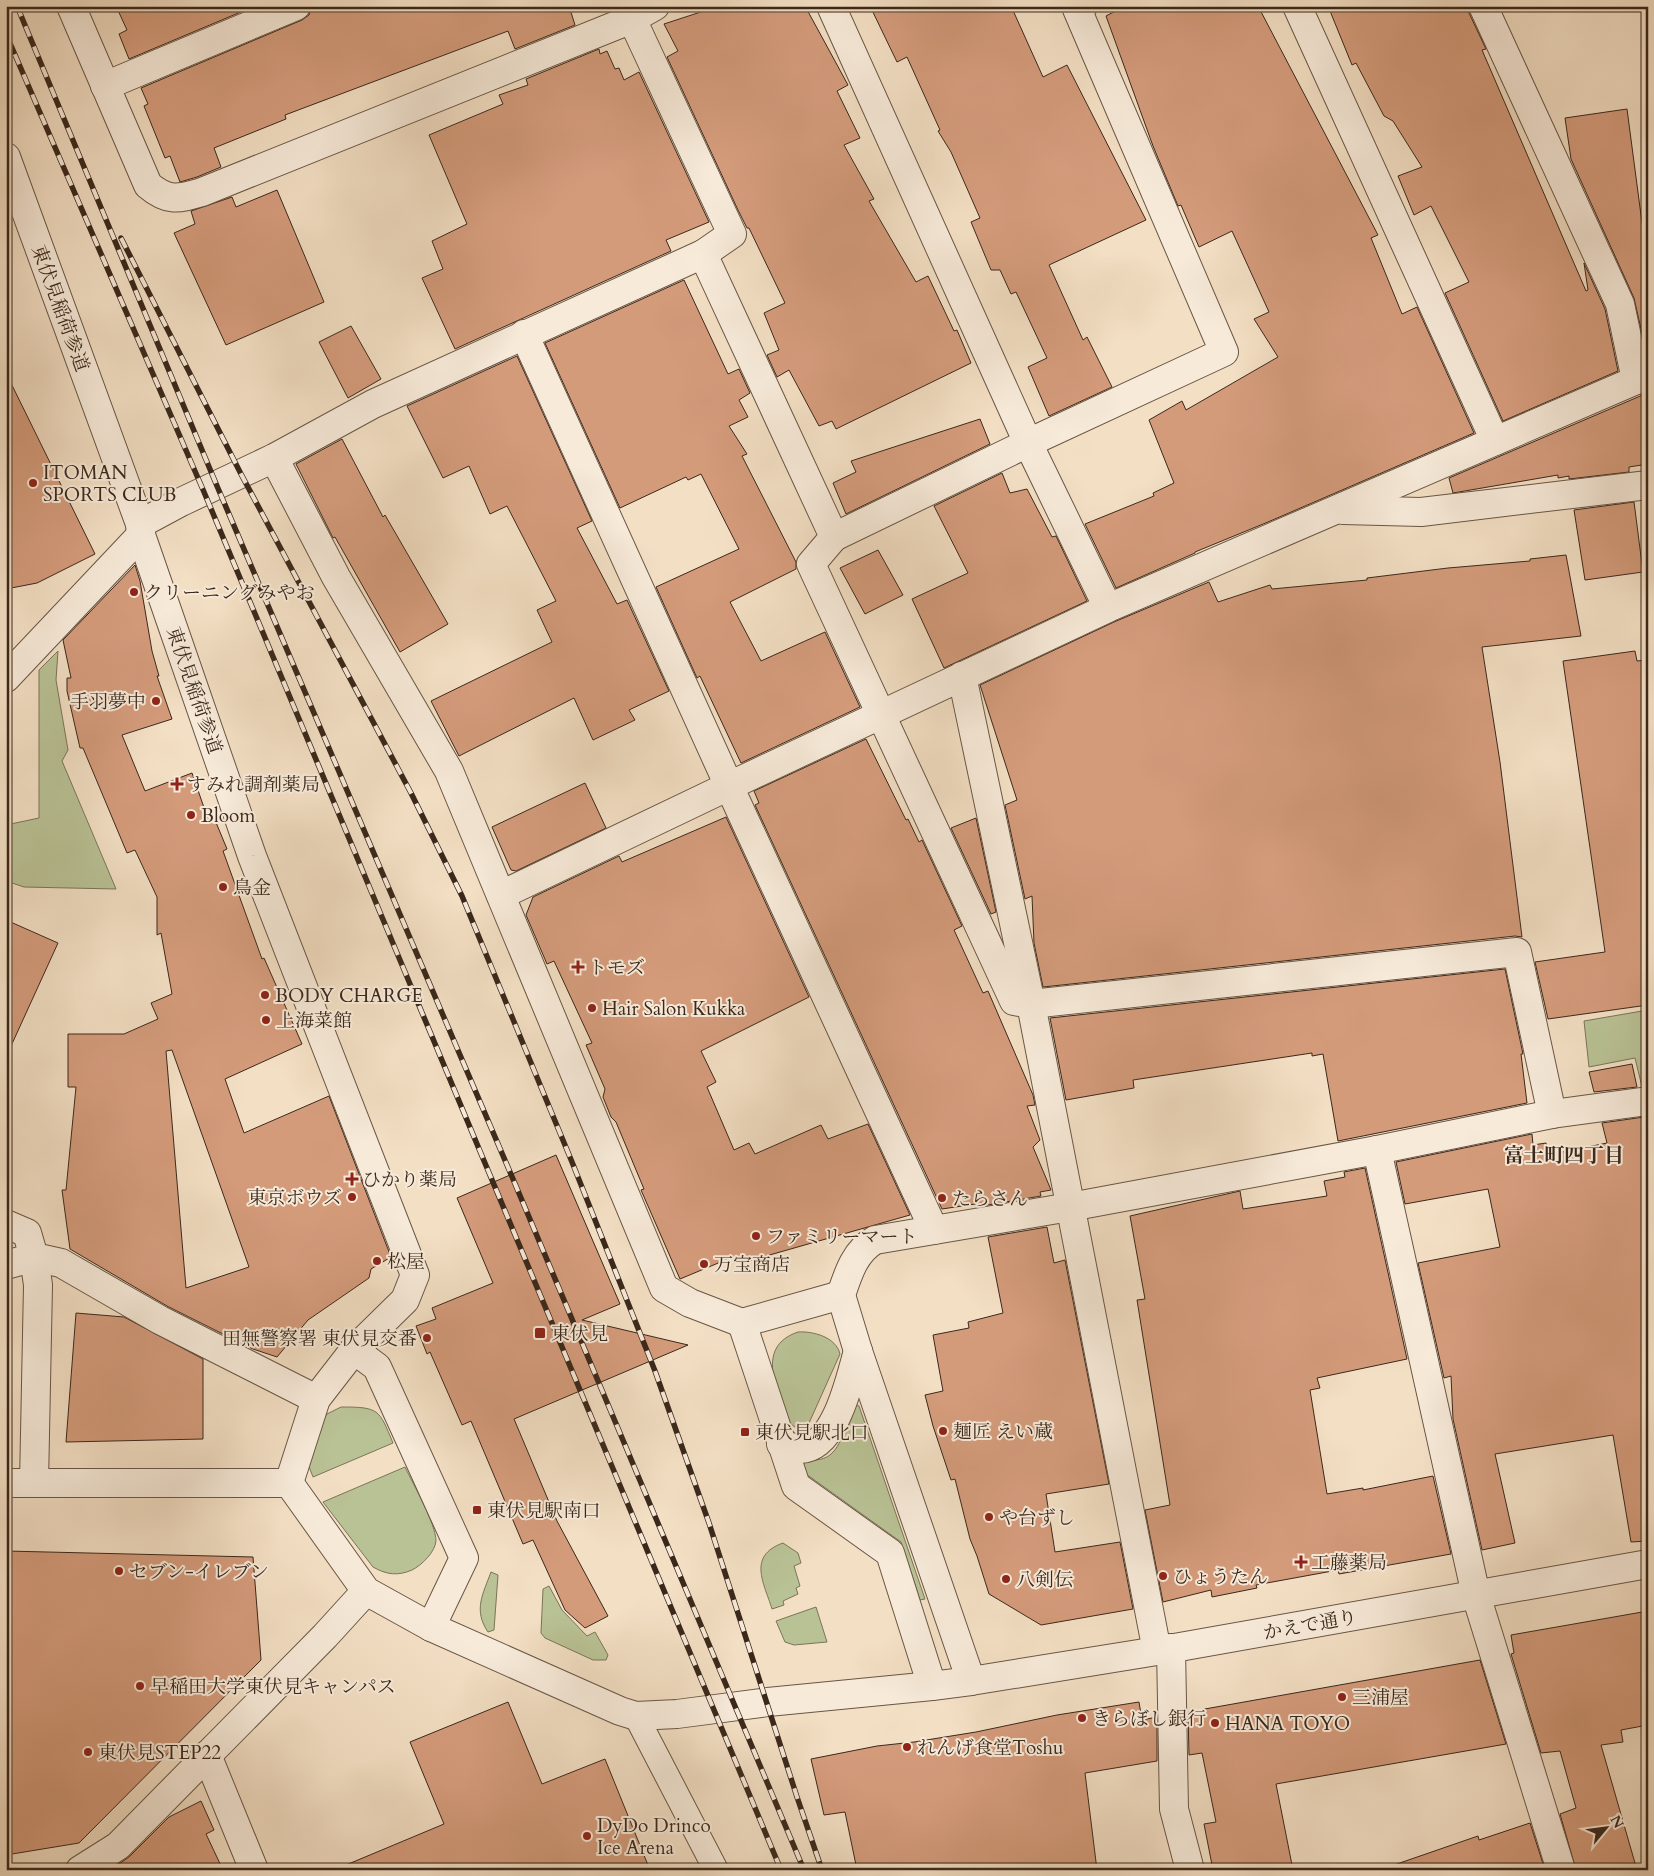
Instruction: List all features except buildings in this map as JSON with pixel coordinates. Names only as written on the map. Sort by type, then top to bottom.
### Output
[{"type":"street","points":[[6,678],[141,530],[181,502],[274,458],[373,404],[702,254],[732,234],[644,12],[211,189],[182,198],[160,195],[148,185],[71,6]]},
{"type":"street","points":[[105,86],[296,6]]},
{"type":"street","points":[[831,6],[1028,443],[1108,608]]},
{"type":"street","points":[[1083,6],[1077,9],[1224,352],[1028,443],[834,537],[811,564],[1014,1001],[1031,1004],[1517,952],[1552,1114]]},
{"type":"street","points":[[1296,6],[1495,441]]},
{"type":"street","points":[[501,895],[1108,608],[1642,377],[1620,304],[1483,6]]},
{"type":"street","name":"東伏見稲荷参道","points":[[6,157],[141,530],[252,856],[414,1275],[405,1300],[354,1350]]},
{"type":"street","points":[[702,254],[834,537]]},
{"type":"street","points":[[524,334],[729,786],[934,1230]]},
{"type":"street","points":[[274,458],[336,577],[449,771],[664,1288],[690,1303],[742,1323],[841,1295]]},
{"type":"street","points":[[1335,510],[1420,512],[1648,485]]},
{"type":"street","points":[[962,676],[1031,1004],[1070,1207],[1164,1649],[1174,1808],[1190,1870]]},
{"type":"street","points":[[971,1681],[858,1351],[841,1295],[855,1262],[865,1246],[875,1240],[1070,1207],[1377,1150],[1552,1114],[1648,1100]]},
{"type":"street","points":[[1377,1150],[1476,1595],[1561,1870]]},
{"type":"street","points":[[6,1224],[27,1233],[34,1257],[38,1285],[34,1483]]},
{"type":"street","points":[[6,1265],[34,1257],[61,1264],[160,1320],[316,1399]]},
{"type":"street","points":[[742,1323],[796,1486],[890,1553],[932,1686]]},
{"type":"street","points":[[289,1483],[316,1399],[354,1350],[377,1367],[464,1558],[431,1627]]},
{"type":"street","points":[[781,1444],[800,1449],[812,1445],[823,1438],[832,1425],[850,1381],[858,1351]]},
{"type":"street","points":[[6,1483],[289,1483]]},
{"type":"street","points":[[289,1483],[366,1591],[431,1627],[620,1711],[636,1716],[716,1870]]},
{"type":"street","name":"かえで通り","points":[[636,1716],[677,1714],[768,1702],[971,1681],[1648,1564]]},
{"type":"street","points":[[80,1870],[118,1846],[331,1630],[366,1591]]},
{"type":"street","points":[[206,1755],[254,1870]]},
{"type":"green space","points":[[58,651],[56,680],[68,750],[62,761],[116,889],[24,887],[6,881],[6,825],[39,818],[39,670]]},
{"type":"green space","points":[[1648,1010],[1648,1094],[1644,1095],[1635,1058],[1589,1067],[1584,1021]]},
{"type":"green space","points":[[798,1332],[817,1334],[829,1339],[838,1348],[840,1354],[809,1423],[795,1427],[788,1422],[779,1397],[775,1384],[773,1359],[776,1348],[785,1339]]},
{"type":"green space","points":[[857,1405],[859,1406],[925,1599],[920,1600],[901,1542],[806,1474],[802,1464],[826,1458],[834,1451]]},
{"type":"green space","points":[[341,1407],[370,1409],[376,1412],[384,1423],[393,1443],[313,1477],[308,1464],[312,1434],[327,1414]]},
{"type":"green space","points":[[405,1467],[428,1515],[436,1541],[431,1554],[420,1565],[407,1572],[392,1574],[373,1567],[323,1502]]},
{"type":"green space","points":[[783,1543],[798,1553],[801,1563],[794,1566],[800,1586],[796,1588],[798,1594],[783,1601],[784,1605],[772,1609],[762,1580],[762,1563],[765,1555]]},
{"type":"green space","points":[[491,1572],[498,1575],[494,1630],[488,1632],[483,1624],[480,1609]]},
{"type":"green space","points":[[549,1586],[562,1610],[587,1636],[595,1632],[608,1655],[606,1660],[593,1660],[545,1638],[541,1633],[543,1589]]},
{"type":"green space","points":[[816,1607],[827,1642],[794,1645],[785,1642],[776,1621]]},
{"type":"railway","points":[[17,6],[217,486],[513,1179],[804,1870]]},
{"type":"railway","points":[[6,34],[204,492],[781,1870]]},
{"type":"railway","points":[[121,238],[241,474],[411,793],[462,896],[572,1162],[655,1371],[709,1523],[822,1870]]},
{"type":"place","name":"ITOMAN SPORTS CLUB","points":[[33,483]]},
{"type":"place","name":"クリーニングみやお","points":[[134,592]]},
{"type":"place","name":"手羽夢中","points":[[156,701]]},
{"type":"place","name":"すみれ調剤薬局","points":[[177,784]]},
{"type":"place","name":"Bloom","points":[[191,815]]},
{"type":"place","name":"鳥金","points":[[223,887]]},
{"type":"place","name":"トモズ","points":[[578,967]]},
{"type":"place","name":"BODY CHARGE","points":[[265,995]]},
{"type":"place","name":"Hair Salon Kukka","points":[[592,1008]]},
{"type":"place","name":"上海菜館","points":[[266,1020]]},
{"type":"place","name":"ひかり薬局","points":[[352,1179]]},
{"type":"place","name":"東京ボウズ","points":[[352,1197]]},
{"type":"place","name":"たらさん","points":[[942,1198]]},
{"type":"place","name":"ファミリーマート","points":[[756,1236]]},
{"type":"place","name":"松屋","points":[[377,1261]]},
{"type":"place","name":"万宝商店","points":[[704,1264]]},
{"type":"place","name":"東伏見","points":[[540,1333]]},
{"type":"place","name":"田無警察署 東伏見交番","points":[[427,1338]]},
{"type":"place","name":"麺匠 えい蔵","points":[[943,1431]]},
{"type":"place","name":"東伏見駅北口","points":[[745,1432]]},
{"type":"place","name":"東伏見駅南口","points":[[477,1510]]},
{"type":"place","name":"や台ずし","points":[[989,1517]]},
{"type":"place","name":"工藤薬局","points":[[1301,1562]]},
{"type":"place","name":"セブン-イレブン","points":[[119,1571]]},
{"type":"place","name":"ひょうたん","points":[[1163,1576]]},
{"type":"place","name":"八剣伝","points":[[1006,1579]]},
{"type":"place","name":"早稲田大学東伏見キャンパス","points":[[140,1686]]},
{"type":"place","name":"三浦屋","points":[[1342,1697]]},
{"type":"place","name":"きらぼし銀行","points":[[1082,1718]]},
{"type":"place","name":"HANA TOYO","points":[[1215,1723]]},
{"type":"place","name":"れんげ食堂Toshu","points":[[907,1747]]},
{"type":"place","name":"東伏見STEP22","points":[[88,1752]]},
{"type":"place","name":"DyDo Drinco Ice Arena","points":[[587,1836]]},
{"type":"district","name":"富士町四丁目","points":[[1564,1155]]}]
